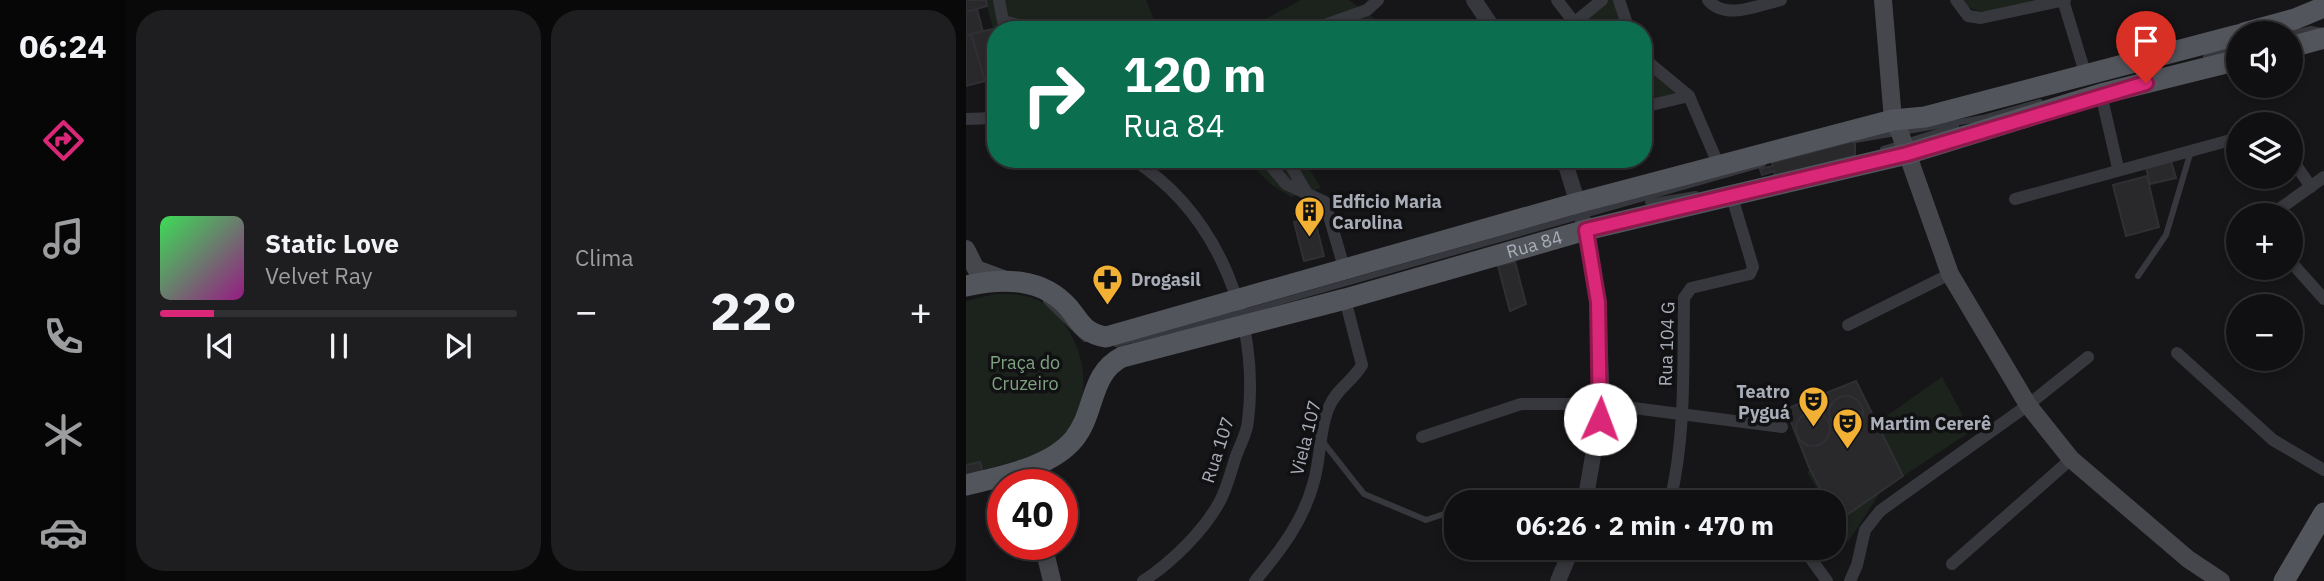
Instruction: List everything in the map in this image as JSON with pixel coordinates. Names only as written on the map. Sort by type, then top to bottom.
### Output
[{"type":"main road","points":[[1883,0],[1901,138],[1950,274],[2028,405],[2071,459],[2188,559],[2221,581]]},
{"type":"main road","points":[[2288,21],[2324,7]]},
{"type":"main road","name":"Rua 84","points":[[973,482],[1043,462],[1073,440],[1086,419],[1094,390],[1111,363],[1345,271],[1581,217],[1732,197],[1901,138],[1925,117],[2081,84],[2226,39]]},
{"type":"main road","name":"Rua 84","points":[[966,286],[1003,279],[1045,289],[1068,307],[1083,328],[1093,335],[1106,337],[1241,313],[1345,299],[1719,166],[1901,138],[2101,94],[2226,63]]},
{"type":"main road","points":[[966,249],[976,269],[1003,279]]},
{"type":"main road","points":[[1041,469],[1043,462]]},
{"type":"main road","points":[[2284,581],[2324,513]]},
{"type":"main road","points":[[1047,560],[1052,581]]},
{"type":"street","points":[[999,0],[1003,21]]},
{"type":"street","points":[[1335,21],[1367,9],[1378,0]]},
{"type":"street","points":[[1474,0],[1488,21]]},
{"type":"street","points":[[1557,0],[1573,21]]},
{"type":"street","points":[[1582,21],[1602,0]]},
{"type":"street","points":[[1619,0],[1626,21]]},
{"type":"street","points":[[1708,0],[1715,8],[1728,12],[1782,0]]},
{"type":"street","points":[[1956,0],[1968,16],[1981,18],[2064,0],[2081,84]]},
{"type":"street","points":[[1652,65],[1689,96],[1719,166]]},
{"type":"street","points":[[2101,94],[2118,168]]},
{"type":"street","points":[[1652,105],[1689,96]]},
{"type":"street","points":[[966,119],[987,118]]},
{"type":"street","points":[[2015,199],[2118,168],[2226,141]]},
{"type":"street","name":"Rua 107","points":[[1143,581],[1171,563],[1219,502],[1248,423],[1249,341],[1214,244],[1189,208],[1157,175],[1146,168]]},
{"type":"street","points":[[1273,168],[1286,184],[1325,202],[1345,271]]},
{"type":"street","points":[[1292,168],[1306,192]]},
{"type":"street","points":[[1567,168],[1581,217],[1598,302],[1602,404],[1587,490]]},
{"type":"street","points":[[2303,175],[2311,187]]},
{"type":"street","points":[[2288,203],[2324,177]]},
{"type":"street","name":"Rua 104 G","points":[[1673,490],[1683,414],[1684,298],[1690,288],[1750,274],[1753,267],[1732,197]]},
{"type":"street","points":[[1848,325],[1950,274]]},
{"type":"street","points":[[2303,275],[2324,299]]},
{"type":"street","name":"Viela 107","points":[[1255,581],[1288,541],[1300,519],[1314,482],[1328,408],[1338,390],[1356,376],[1362,365],[1345,299]]},
{"type":"street","points":[[2176,353],[2273,440],[2324,470]]},
{"type":"street","points":[[1850,581],[1857,565],[1865,530],[1880,511],[2028,405],[2088,358]]},
{"type":"street","points":[[1422,437],[1521,404],[1602,404],[1782,427]]},
{"type":"street","points":[[1952,564],[2071,459]]},
{"type":"street","points":[[1558,581],[1567,560]]},
{"type":"street","points":[[1812,560],[1827,581]]},
{"type":"lane","points":[[2324,7],[2317,33],[2324,32]]},
{"type":"lane","points":[[2201,59],[2226,52]]},
{"type":"lane","points":[[2081,84],[2138,75]]},
{"type":"lane","points":[[1852,141],[1901,138],[2049,100]]},
{"type":"lane","points":[[1880,150],[1901,138]]},
{"type":"lane","points":[[2138,276],[2166,234],[2191,151]]},
{"type":"lane","points":[[1615,207],[1742,187],[1832,162]]},
{"type":"lane","points":[[1041,298],[1059,313],[1079,337],[1106,344],[1128,343],[1767,163]]},
{"type":"lane","points":[[966,293],[1000,289],[1033,295]]},
{"type":"lane","points":[[1095,370],[1128,343]]},
{"type":"lane","points":[[973,482],[1039,458],[1065,441],[1080,416],[1086,390]]},
{"type":"lane","points":[[1322,442],[1364,494],[1426,520],[1444,514]]},
{"type":"green space","points":[[985,0],[1146,0],[1154,21],[991,21]]},
{"type":"green space","points":[[1301,0],[1349,0],[1378,21],[1262,21]]},
{"type":"green space","points":[[1608,0],[1615,0],[1621,21],[1584,21]]},
{"type":"green space","points":[[1962,0],[2045,0],[1989,12],[1969,7]]},
{"type":"green space","points":[[1652,71],[1679,92],[1652,100]]},
{"type":"green space","points":[[1254,168],[1309,168],[1321,188],[1291,197],[1272,185]]},
{"type":"green space","name":"Praça do Cruzeiro","points":[[995,294],[1035,299],[1046,305],[1060,319],[1072,336],[1079,354],[1083,394],[1078,413],[1068,431],[1052,445],[1022,459],[966,474],[966,301]]},
{"type":"green space","points":[[1942,377],[1971,431],[1881,491],[1848,542],[1846,490],[1818,490],[1807,472]]},
{"type":"building","points":[[966,0],[986,0],[987,6],[966,12]]},
{"type":"building","points":[[977,9],[983,32],[966,36],[966,12]]},
{"type":"building","points":[[987,30],[985,81],[971,34]]},
{"type":"building","points":[[971,34],[985,81],[966,86],[966,36]]},
{"type":"building","points":[[1851,142],[1855,144],[1855,155],[1775,176],[1774,171],[1762,175],[1760,169],[1773,166],[1772,163]]},
{"type":"building","points":[[2171,161],[2176,178],[2150,184],[2146,167]]},
{"type":"building","points":[[2147,176],[2159,227],[2126,236],[2113,185]]},
{"type":"building","name":"Edficio Maria Carolina","points":[[1314,217],[1324,256],[1304,261],[1294,222]]},
{"type":"building","points":[[1515,262],[1526,304],[1510,311],[1498,266]]},
{"type":"building","name":"Martim Cererê","points":[[1856,381],[1903,476],[1846,515],[1846,490],[1821,490],[1786,409]]},
{"type":"building","points":[[1846,396],[1858,401],[1863,413],[1858,425],[1846,430],[1834,425],[1829,413],[1834,401]]},
{"type":"building","name":"Teatro Pyguá","points":[[1813,412],[1825,417],[1830,429],[1825,441],[1813,446],[1801,441],[1796,429],[1801,417]]},
{"type":"building","points":[[980,462],[983,474],[966,479],[966,465]]},
{"type":"place","name":"Edficio Maria Carolina","points":[[1309,239]]},
{"type":"place","name":"Drogasil","points":[[1108,307]]},
{"type":"place","name":"Teatro Pyguá","points":[[1813,429]]},
{"type":"place","name":"Martim Cererê","points":[[1847,451]]},
{"type":"route","points":[[1600,419],[1602,404],[1598,302],[1586,230],[1907,154],[2101,94],[2146,83]]}]
